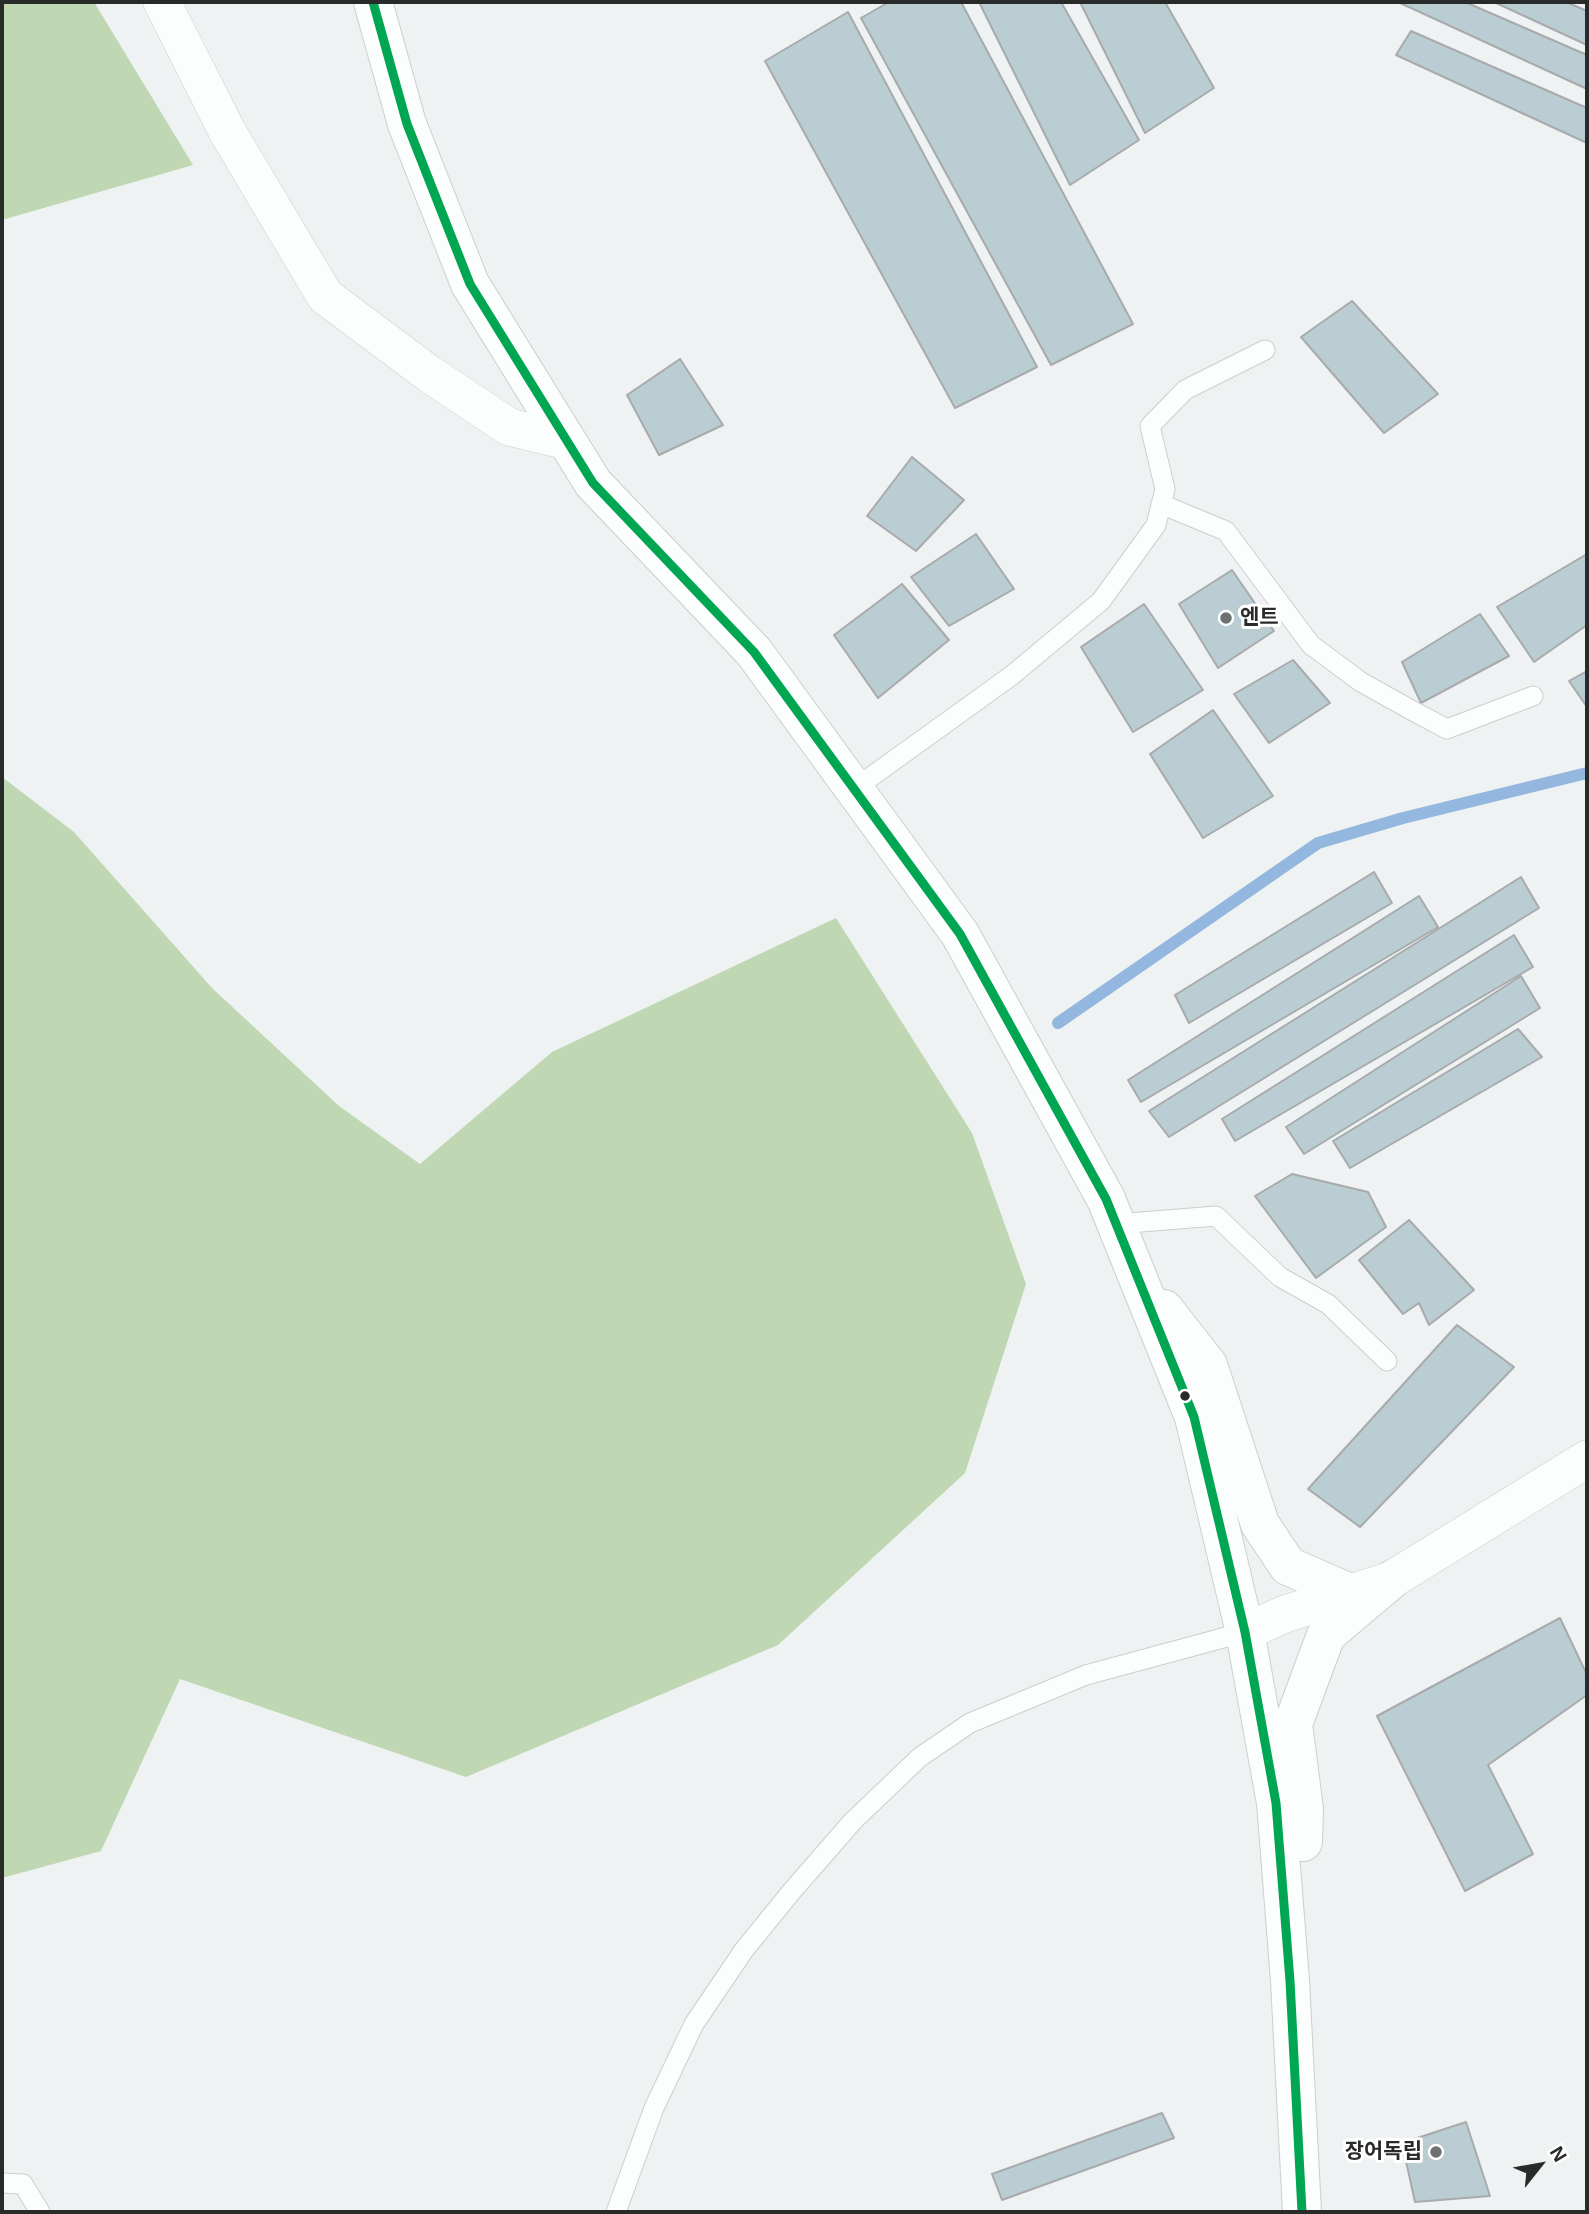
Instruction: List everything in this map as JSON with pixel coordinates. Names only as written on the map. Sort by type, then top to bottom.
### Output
[{"type":"street","points":[[163,2],[227,131],[325,296],[428,373],[509,427],[567,441]]},
{"type":"street","points":[[373,2],[407,124],[470,284],[593,482],[754,652],[960,934],[1099,1186],[1116,1224],[1194,1418],[1245,1632],[1276,1803],[1288,1953],[1301,2212]]},
{"type":"street","points":[[1136,1272],[1208,1365],[1261,1524],[1288,1566],[1352,1594]]},
{"type":"street","points":[[1288,1953],[1301,1928],[1304,1810],[1293,1724],[1326,1635],[1391,1580],[1531,1497],[1587,1459]]},
{"type":"street","points":[[1245,1632],[1286,1614],[1391,1580]]},
{"type":"lane","points":[[854,789],[1011,676],[1101,601],[1156,525],[1165,489],[1150,426],[1185,390],[1265,350]]},
{"type":"lane","points":[[1161,504],[1226,531],[1311,645],[1362,682],[1412,711],[1447,729],[1532,696]]},
{"type":"lane","points":[[1116,1224],[1216,1216],[1280,1277],[1328,1304],[1387,1361]]},
{"type":"lane","points":[[616,2212],[654,2108],[694,2024],[744,1950],[792,1891],[853,1821],[920,1757],[970,1723],[1086,1675],[1245,1632]]},
{"type":"lane","points":[[2,2183],[23,2184],[40,2212]]},
{"type":"green space","points":[[2,2],[94,2],[193,165],[2,220]]},
{"type":"green space","points":[[2,777],[74,832],[212,988],[339,1106],[420,1164],[552,1052],[836,918],[972,1133],[1026,1284],[965,1473],[778,1645],[466,1777],[180,1679],[101,1851],[2,1878]]},
{"type":"building","points":[[889,2],[961,2],[1133,324],[1051,365],[861,18]]},
{"type":"building","points":[[979,2],[1061,2],[1139,140],[1070,185]]},
{"type":"building","points":[[1080,2],[1165,2],[1214,88],[1145,133]]},
{"type":"building","points":[[1398,2],[1465,2],[1587,55],[1587,89]]},
{"type":"building","points":[[1494,2],[1566,2],[1587,11],[1587,45]]},
{"type":"building","points":[[848,12],[1037,367],[955,408],[765,61]]},
{"type":"building","points":[[1411,31],[1587,108],[1587,143],[1396,55]]},
{"type":"building","points":[[1352,301],[1438,394],[1384,433],[1301,337]]},
{"type":"building","points":[[680,359],[723,425],[659,455],[627,395]]},
{"type":"building","points":[[912,457],[964,500],[916,551],[867,516]]},
{"type":"building","points":[[976,534],[1014,589],[949,626],[911,577]]},
{"type":"building","points":[[1587,554],[1587,625],[1534,662],[1497,607]]},
{"type":"building","name":"엔트","points":[[1232,570],[1274,631],[1218,668],[1179,604]]},
{"type":"building","points":[[902,584],[949,640],[878,698],[834,635]]},
{"type":"building","points":[[1144,604],[1203,690],[1133,732],[1081,647]]},
{"type":"building","points":[[1480,614],[1509,656],[1421,703],[1402,662]]},
{"type":"building","points":[[1293,660],[1330,703],[1269,743],[1234,694]]},
{"type":"building","points":[[1587,671],[1587,707],[1569,681]]},
{"type":"building","points":[[1213,710],[1273,796],[1203,838],[1150,754]]},
{"type":"building","points":[[1374,872],[1392,903],[1189,1023],[1175,995]]},
{"type":"building","points":[[1521,877],[1539,908],[1169,1137],[1149,1111]]},
{"type":"building","points":[[1419,896],[1438,927],[1141,1102],[1128,1080]]},
{"type":"building","points":[[1514,935],[1533,967],[1235,1141],[1222,1119]]},
{"type":"building","points":[[1521,976],[1540,1008],[1304,1154],[1286,1127]]},
{"type":"building","points":[[1518,1029],[1542,1057],[1350,1168],[1333,1141]]},
{"type":"building","points":[[1292,1174],[1368,1192],[1386,1227],[1316,1278],[1255,1196]]},
{"type":"building","points":[[1409,1220],[1474,1290],[1429,1325],[1419,1303],[1403,1314],[1359,1260]]},
{"type":"building","points":[[1457,1325],[1514,1367],[1360,1527],[1308,1489]]},
{"type":"building","points":[[1560,1618],[1587,1675],[1587,1695],[1488,1765],[1533,1854],[1465,1891],[1377,1716]]},
{"type":"building","points":[[1162,2113],[1174,2138],[1002,2200],[992,2174]]},
{"type":"building","points":[[1466,2122],[1490,2196],[1415,2202],[1402,2143]]},
{"type":"waterway","points":[[1058,1023],[1318,843],[1403,818],[1587,773]]},
{"type":"transit line","points":[[373,2],[407,124],[470,284],[593,483],[754,652],[960,934],[1106,1199],[1194,1417],[1245,1632],[1276,1803],[1290,1981],[1302,2212]]},
{"type":"place","name":"엔트","points":[[1226,618]]},
{"type":"place","name":"장어독립","points":[[1436,2152]]}]
